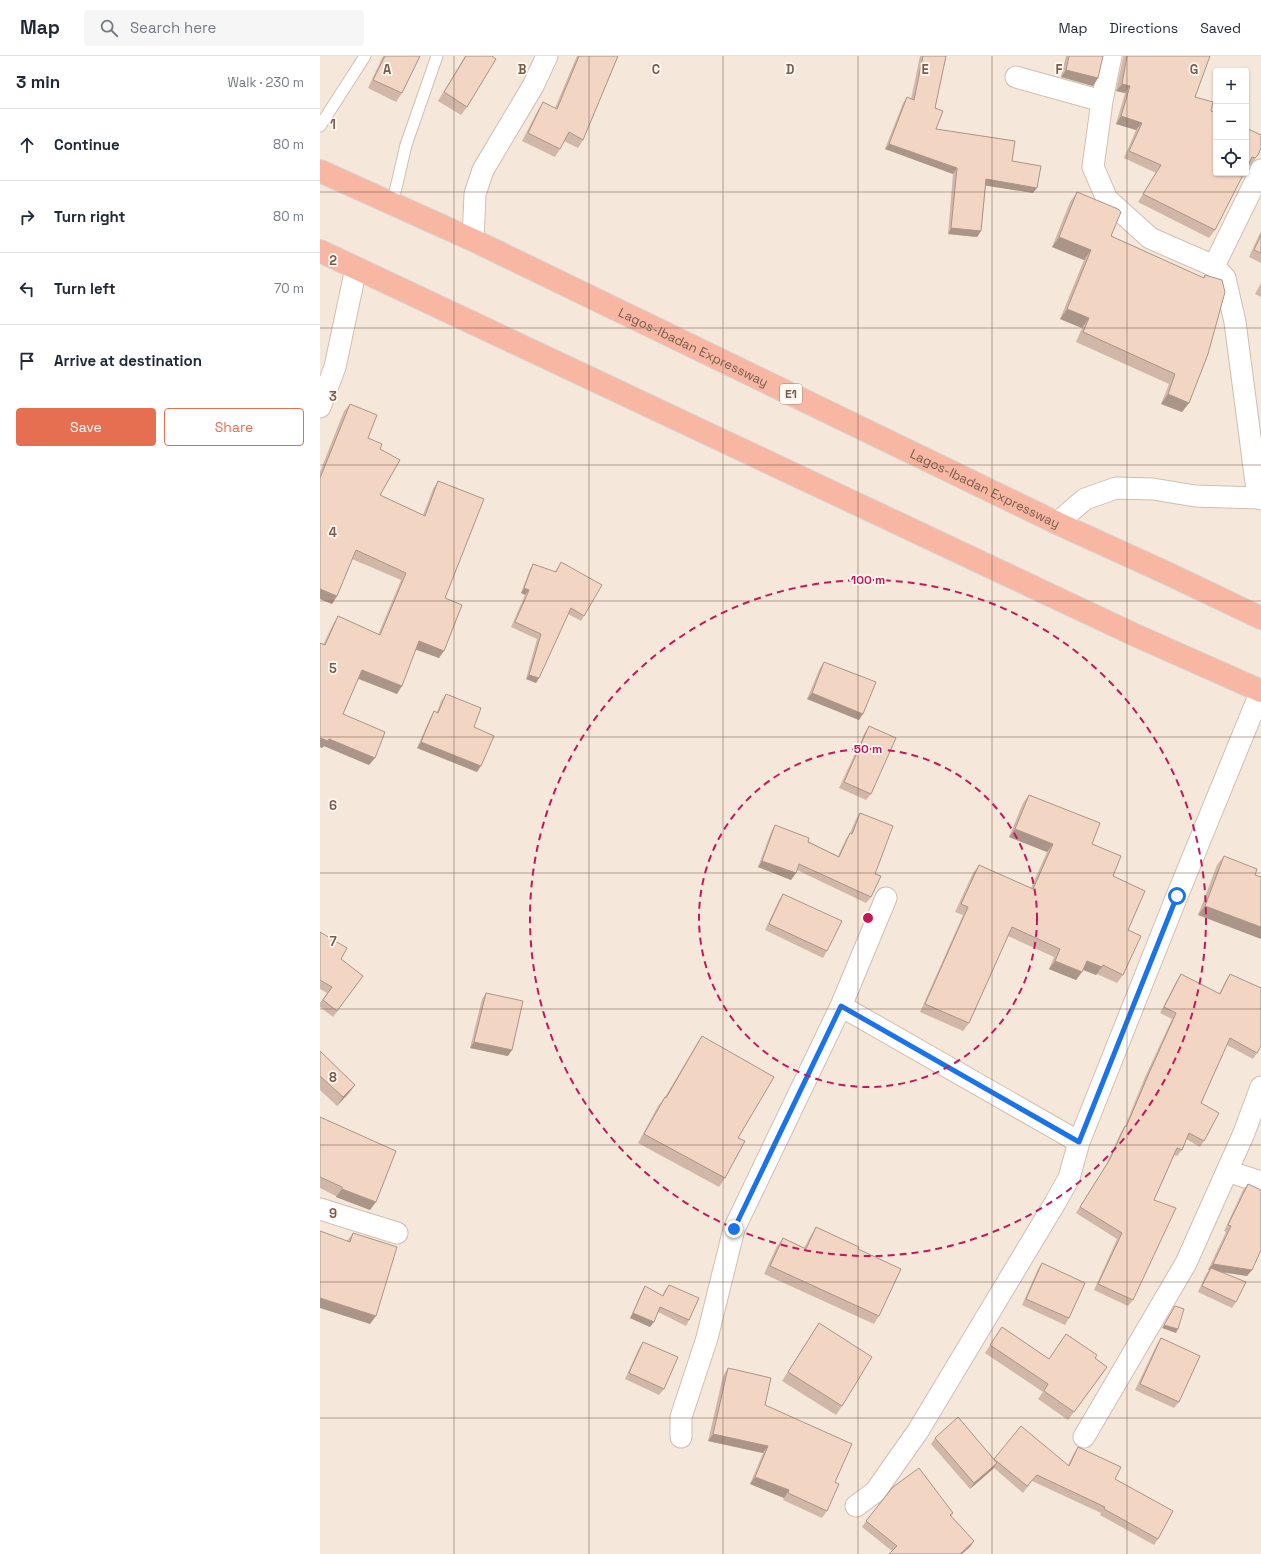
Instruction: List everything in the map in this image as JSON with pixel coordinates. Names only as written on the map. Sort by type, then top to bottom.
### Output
[{"type":"highway","name":"Lagos-Ibadan Expressway","points":[[320,171],[392,205],[473,240],[1058,523],[1261,618]]},
{"type":"highway","points":[[320,251],[1128,631],[1261,691]]},
{"type":"street","points":[[473,240],[475,194],[483,170],[533,86],[547,56]]},
{"type":"street","points":[[1058,523],[1085,499],[1116,488],[1154,489],[1195,496],[1259,498],[1235,322],[1225,278],[1214,266],[1150,238],[1107,199],[1093,167],[1102,101],[1111,56]]},
{"type":"street","points":[[1016,77],[1102,101]]},
{"type":"street","points":[[1214,266],[1261,170]]},
{"type":"street","points":[[320,407],[335,367],[356,268]]},
{"type":"street","points":[[856,1506],[875,1492],[918,1431],[1069,1178],[1079,1142],[1261,691]]},
{"type":"street","points":[[681,1437],[681,1417],[707,1338],[734,1229],[841,1006],[886,898]]},
{"type":"street","points":[[841,1006],[1079,1142]]},
{"type":"street","points":[[1084,1437],[1186,1263],[1244,1133],[1261,1087]]},
{"type":"street","points":[[1227,1171],[1261,1182]]},
{"type":"street","points":[[320,1210],[397,1233]]},
{"type":"lane","points":[[320,126],[365,56]]},
{"type":"lane","points":[[392,205],[406,145],[437,56]]},
{"type":"shaded area","points":[[320,56],[1261,56],[1261,1554],[320,1554]]},
{"type":"building","points":[[385,56],[420,56],[402,93],[373,80]]},
{"type":"building","points":[[466,56],[492,56],[496,59],[467,107],[444,92]]},
{"type":"building","points":[[579,56],[618,56],[583,140],[569,132],[560,149],[528,133],[543,102],[557,109]]},
{"type":"building","points":[[923,56],[946,56],[935,108],[943,111],[936,129],[1015,141],[1012,161],[1041,166],[1037,188],[986,179],[981,231],[951,228],[957,168],[889,144],[907,97],[914,100]]},
{"type":"building","points":[[1069,56],[1103,56],[1098,78],[1066,70]]},
{"type":"building","points":[[1127,56],[1210,56],[1195,97],[1213,102],[1211,111],[1213,112],[1213,176],[1242,176],[1215,230],[1143,194],[1161,165],[1129,151],[1142,123],[1121,116],[1130,86],[1122,84]]},
{"type":"building","points":[[1249,129],[1261,135],[1261,148],[1255,158],[1252,157],[1249,163]]},
{"type":"building","points":[[1077,192],[1118,209],[1121,212],[1111,236],[1204,278],[1205,275],[1222,280],[1225,292],[1208,354],[1189,403],[1168,394],[1175,374],[1083,332],[1089,318],[1067,309],[1091,250],[1059,237]]},
{"type":"building","points":[[1261,235],[1261,253],[1254,250]]},
{"type":"building","points":[[350,404],[377,415],[368,438],[382,444],[380,449],[400,460],[380,495],[425,516],[438,481],[484,499],[445,598],[462,605],[444,651],[419,641],[402,686],[362,670],[343,714],[385,732],[375,758],[329,739],[328,741],[320,738],[320,643],[325,645],[338,616],[380,635],[406,573],[356,550],[337,596],[320,589],[320,478]]},
{"type":"building","points":[[561,562],[602,585],[584,616],[571,608],[539,678],[529,675],[541,634],[515,622],[529,590],[524,588],[533,564],[556,572]]},
{"type":"building","points":[[824,662],[876,682],[863,714],[812,693]]},
{"type":"building","points":[[446,694],[481,708],[474,727],[494,736],[481,766],[421,742],[434,711],[438,713]]},
{"type":"building","points":[[869,726],[896,738],[871,794],[844,782]]},
{"type":"building","points":[[1029,795],[1100,823],[1092,844],[1121,856],[1113,876],[1145,891],[1128,930],[1141,936],[1123,975],[1103,965],[1102,967],[1087,961],[1082,972],[1055,961],[1060,949],[1012,927],[969,1023],[925,1004],[968,907],[961,904],[979,865],[1033,889],[1053,844],[1015,829]]},
{"type":"building","points":[[860,813],[893,826],[875,874],[881,876],[871,897],[799,864],[796,873],[762,861],[775,825],[809,838],[808,842],[839,857],[850,833],[852,834]]},
{"type":"building","points":[[1224,856],[1257,869],[1255,875],[1261,877],[1261,927],[1205,906]]},
{"type":"building","points":[[783,894],[842,921],[827,951],[769,924]]},
{"type":"building","points":[[320,932],[347,948],[341,959],[363,976],[337,1011],[323,1000],[332,987],[320,980]]},
{"type":"building","points":[[1181,974],[1220,994],[1230,974],[1261,988],[1261,1046],[1257,1053],[1230,1038],[1201,1103],[1219,1113],[1204,1141],[1189,1133],[1182,1150],[1177,1148],[1154,1200],[1176,1208],[1133,1300],[1098,1284],[1122,1233],[1080,1207],[1110,1159],[1125,1126],[1126,1127],[1176,1013],[1164,1007]]},
{"type":"building","points":[[486,993],[523,1001],[512,1050],[474,1042]]},
{"type":"building","points":[[702,1036],[774,1077],[738,1138],[745,1141],[725,1178],[644,1134]]},
{"type":"building","points":[[320,1051],[355,1085],[343,1097],[320,1076]]},
{"type":"building","points":[[320,1117],[396,1151],[376,1202],[342,1189],[342,1187],[320,1177]]},
{"type":"building","points":[[1248,1184],[1261,1190],[1261,1250],[1252,1270],[1213,1264],[1231,1226],[1228,1225]]},
{"type":"building","points":[[816,1227],[901,1269],[879,1316],[770,1266],[783,1238],[806,1249]]},
{"type":"building","points":[[320,1231],[350,1242],[353,1233],[397,1247],[376,1316],[320,1298]]},
{"type":"building","points":[[1042,1263],[1085,1283],[1069,1318],[1026,1299]]},
{"type":"building","points":[[1211,1268],[1246,1282],[1236,1302],[1202,1286]]},
{"type":"building","points":[[669,1285],[699,1298],[689,1320],[660,1307],[654,1322],[633,1313],[645,1286],[663,1296]]},
{"type":"building","points":[[1175,1306],[1184,1309],[1178,1329],[1164,1325]]},
{"type":"building","points":[[819,1323],[872,1357],[842,1406],[788,1372]]},
{"type":"building","points":[[1002,1327],[1049,1359],[1066,1334],[1097,1355],[1095,1358],[1107,1367],[1074,1412],[1044,1391],[1048,1384],[990,1345]]},
{"type":"building","points":[[1161,1338],[1200,1356],[1179,1402],[1140,1384]]},
{"type":"building","points":[[643,1342],[678,1357],[664,1389],[629,1373]]},
{"type":"building","points":[[728,1368],[771,1378],[765,1405],[852,1444],[835,1482],[839,1484],[827,1511],[788,1493],[789,1490],[755,1477],[768,1446],[713,1434]]},
{"type":"building","points":[[958,1417],[997,1463],[974,1483],[935,1438]]},
{"type":"building","points":[[1021,1426],[1069,1466],[1078,1447],[1121,1467],[1115,1479],[1173,1511],[1158,1539],[1104,1509],[1105,1507],[1037,1475],[1027,1486],[994,1459]]},
{"type":"building","points":[[919,1468],[953,1513],[950,1515],[974,1541],[960,1554],[889,1554],[897,1546],[866,1521],[893,1487]]},
{"type":"route","points":[[734,1229],[841,1006],[1079,1142],[1177,896]]}]
